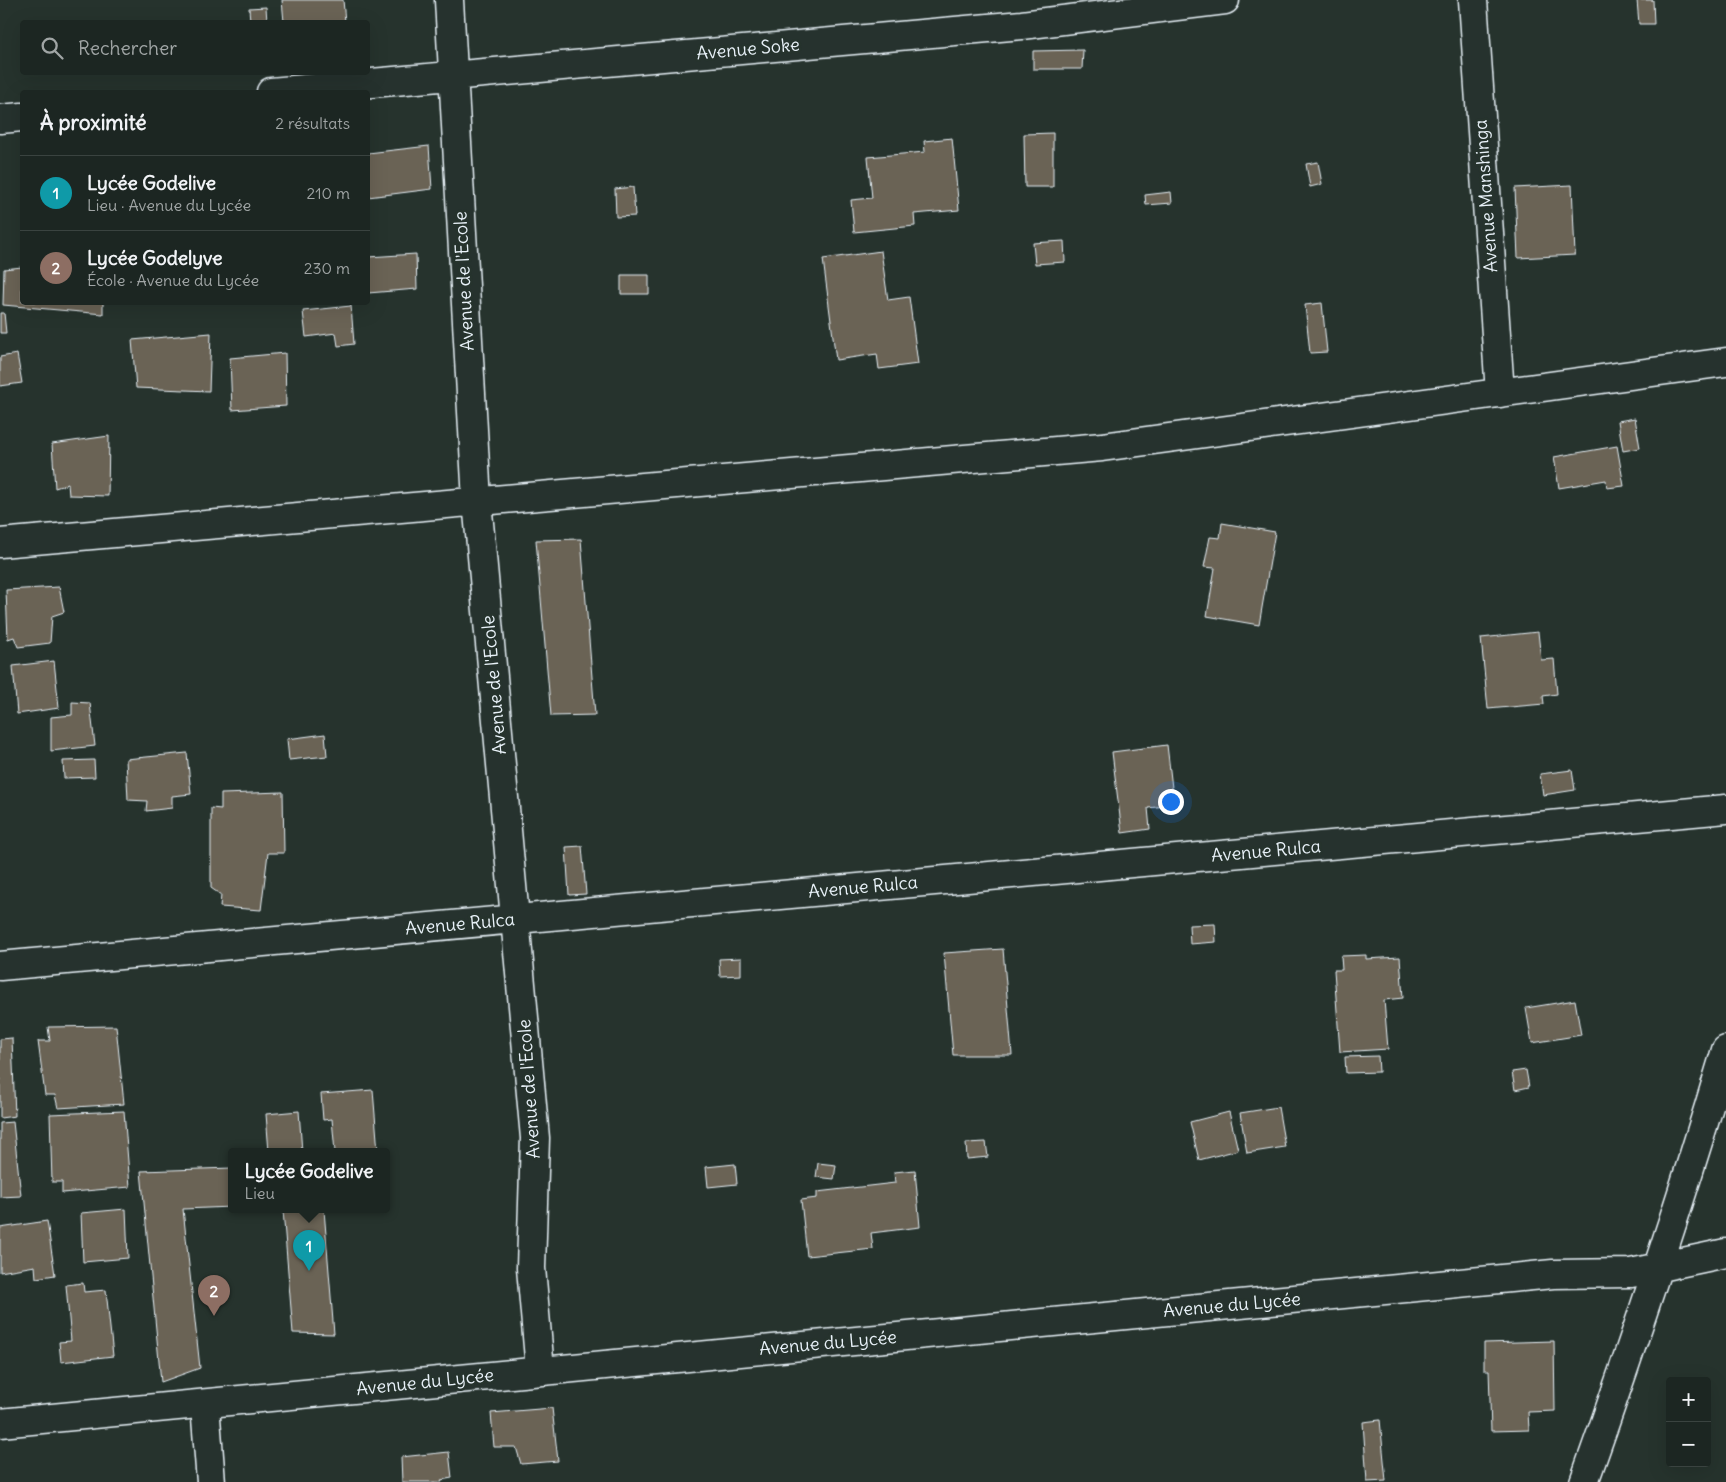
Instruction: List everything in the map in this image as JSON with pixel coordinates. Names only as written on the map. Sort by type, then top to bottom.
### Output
[{"type":"street","name":"Avenue de l'Ecole","points":[[449,0],[455,75],[477,500],[535,1138],[531,1268],[540,1370]]},
{"type":"street","name":"Avenue Soke","points":[[293,90],[1022,25],[1225,0]]},
{"type":"street","name":"Avenue Manshinga","points":[[1472,0],[1500,393]]},
{"type":"street","points":[[0,119],[20,117]]},
{"type":"street","points":[[0,543],[1102,447],[1726,362]]},
{"type":"street","name":"Avenue Rulca","points":[[0,966],[1726,809]]},
{"type":"street","points":[[1584,1482],[1656,1266],[1682,1198],[1726,1050]]},
{"type":"street","name":"Avenue du Lycée","points":[[0,1423],[205,1405],[540,1370],[1553,1274],[1631,1273],[1656,1266],[1726,1254]]},
{"type":"street","points":[[205,1405],[211,1482]]},
{"type":"building","points":[[282,0],[343,0],[345,20],[284,20]]},
{"type":"building","points":[[1637,0],[1653,0],[1654,24],[1639,24]]},
{"type":"building","points":[[266,7],[267,20],[250,20],[249,8]]},
{"type":"building","points":[[1083,50],[1082,69],[1033,69],[1033,51]]},
{"type":"building","points":[[1053,133],[1053,187],[1025,187],[1024,134]]},
{"type":"building","points":[[952,138],[959,210],[914,214],[915,226],[854,232],[851,200],[872,198],[868,157],[925,152],[924,141]]},
{"type":"building","points":[[429,146],[432,189],[370,197],[370,153]]},
{"type":"building","points":[[1318,162],[1322,184],[1310,187],[1306,164]]},
{"type":"building","points":[[1572,185],[1575,255],[1518,258],[1515,188]]},
{"type":"building","points":[[633,187],[635,216],[616,217],[615,189]]},
{"type":"building","points":[[1171,192],[1172,203],[1146,205],[1145,195]]},
{"type":"building","points":[[1064,241],[1065,262],[1035,264],[1033,243]]},
{"type":"building","points":[[881,251],[888,300],[909,297],[918,364],[879,369],[877,354],[836,360],[823,259]]},
{"type":"building","points":[[416,254],[417,289],[370,293],[370,257]]},
{"type":"building","points":[[20,267],[20,305],[103,305],[103,314],[3,305],[4,269]]},
{"type":"building","points":[[621,275],[649,275],[649,294],[621,294]]},
{"type":"building","points":[[1322,303],[1327,352],[1310,353],[1305,305]]},
{"type":"building","points":[[351,306],[354,344],[338,346],[336,333],[306,337],[303,311]]},
{"type":"building","points":[[0,313],[4,313],[6,333],[0,333]]},
{"type":"building","points":[[211,333],[209,391],[136,388],[132,340]]},
{"type":"building","points":[[285,353],[286,406],[232,410],[230,358]]},
{"type":"building","points":[[17,354],[22,383],[0,386],[0,357]]},
{"type":"building","points":[[1635,418],[1640,448],[1623,451],[1618,421]]},
{"type":"building","points":[[109,436],[108,496],[69,495],[68,484],[55,488],[52,444]]},
{"type":"building","points":[[1617,446],[1624,486],[1607,488],[1606,480],[1559,488],[1554,457]]},
{"type":"building","points":[[1222,523],[1275,532],[1259,625],[1207,616],[1215,568],[1204,567],[1210,537],[1220,538]]},
{"type":"building","points":[[581,539],[595,715],[551,716],[536,540]]},
{"type":"building","points":[[59,587],[64,612],[52,616],[50,643],[18,647],[14,637],[8,639],[6,590]]},
{"type":"building","points":[[1538,632],[1541,660],[1554,659],[1557,694],[1543,696],[1544,704],[1488,709],[1481,638]]},
{"type":"building","points":[[54,661],[59,708],[17,714],[13,666]]},
{"type":"building","points":[[72,702],[90,703],[95,746],[51,751],[51,717],[72,715]]},
{"type":"building","points":[[325,734],[327,756],[289,760],[287,739]]},
{"type":"building","points":[[1167,745],[1174,805],[1148,808],[1150,829],[1122,833],[1112,752]]},
{"type":"building","points":[[187,753],[191,794],[172,796],[172,808],[146,811],[147,801],[128,800],[126,759]]},
{"type":"building","points":[[94,760],[95,777],[64,778],[63,761]]},
{"type":"building","points":[[1572,770],[1575,790],[1543,795],[1540,774]]},
{"type":"building","points":[[283,792],[284,853],[268,853],[261,910],[220,907],[221,895],[211,888],[211,808],[221,809],[221,794]]},
{"type":"building","points":[[582,846],[586,894],[569,895],[566,847]]},
{"type":"building","points":[[1215,924],[1216,942],[1190,944],[1189,925]]},
{"type":"building","points":[[1003,949],[1012,1055],[953,1055],[944,953]]},
{"type":"building","points":[[1366,955],[1366,959],[1400,957],[1403,998],[1384,1000],[1388,1049],[1340,1052],[1334,970],[1342,970],[1341,956]]},
{"type":"building","points":[[741,958],[741,975],[720,976],[719,959]]},
{"type":"building","points":[[1575,1000],[1581,1035],[1532,1043],[1526,1008]]},
{"type":"building","points":[[116,1026],[124,1104],[58,1108],[55,1095],[45,1095],[38,1041],[50,1041],[48,1027]]},
{"type":"building","points":[[12,1038],[15,1116],[0,1118],[0,1039]]},
{"type":"building","points":[[1378,1056],[1379,1072],[1346,1073],[1345,1057]]},
{"type":"building","points":[[1526,1070],[1529,1087],[1515,1090],[1512,1072]]},
{"type":"building","points":[[373,1090],[378,1148],[335,1148],[332,1119],[323,1120],[321,1094]]},
{"type":"building","points":[[1278,1107],[1285,1147],[1247,1153],[1240,1113]]},
{"type":"building","points":[[124,1111],[130,1187],[62,1193],[62,1182],[52,1182],[50,1114]]},
{"type":"building","points":[[299,1111],[302,1148],[269,1148],[266,1114]]},
{"type":"building","points":[[1229,1112],[1238,1150],[1199,1160],[1190,1122]]},
{"type":"building","points":[[13,1122],[21,1196],[0,1197],[0,1123]]},
{"type":"building","points":[[986,1142],[988,1157],[967,1159],[966,1143]]},
{"type":"building","points":[[818,1163],[836,1165],[834,1179],[816,1177]]},
{"type":"building","points":[[735,1164],[737,1184],[708,1187],[706,1167]]},
{"type":"building","points":[[228,1168],[228,1207],[183,1209],[200,1368],[161,1382],[141,1171]]},
{"type":"building","points":[[915,1170],[920,1227],[871,1233],[873,1249],[807,1256],[801,1200],[817,1198],[817,1192],[895,1183],[894,1172]]},
{"type":"building","points":[[126,1209],[128,1258],[83,1262],[81,1213]]},
{"type":"building","points":[[283,1213],[324,1213],[334,1334],[293,1333]]},
{"type":"building","points":[[47,1221],[55,1275],[36,1278],[35,1266],[0,1272],[0,1228]]},
{"type":"building","points":[[83,1283],[84,1292],[106,1290],[113,1356],[61,1362],[59,1342],[71,1341],[66,1285]]},
{"type":"building","points":[[1554,1341],[1555,1411],[1528,1412],[1529,1430],[1491,1431],[1489,1370],[1484,1370],[1484,1343]]},
{"type":"building","points":[[552,1408],[558,1461],[521,1464],[516,1447],[494,1447],[491,1413]]},
{"type":"building","points":[[1380,1420],[1386,1481],[1367,1482],[1363,1422]]},
{"type":"building","points":[[449,1452],[452,1478],[441,1480],[442,1482],[402,1482],[401,1457]]},
{"type":"place","name":"Lycée Godelive","points":[[309,1271]]},
{"type":"place","name":"Lycée Godelyve","points":[[214,1316]]}]
